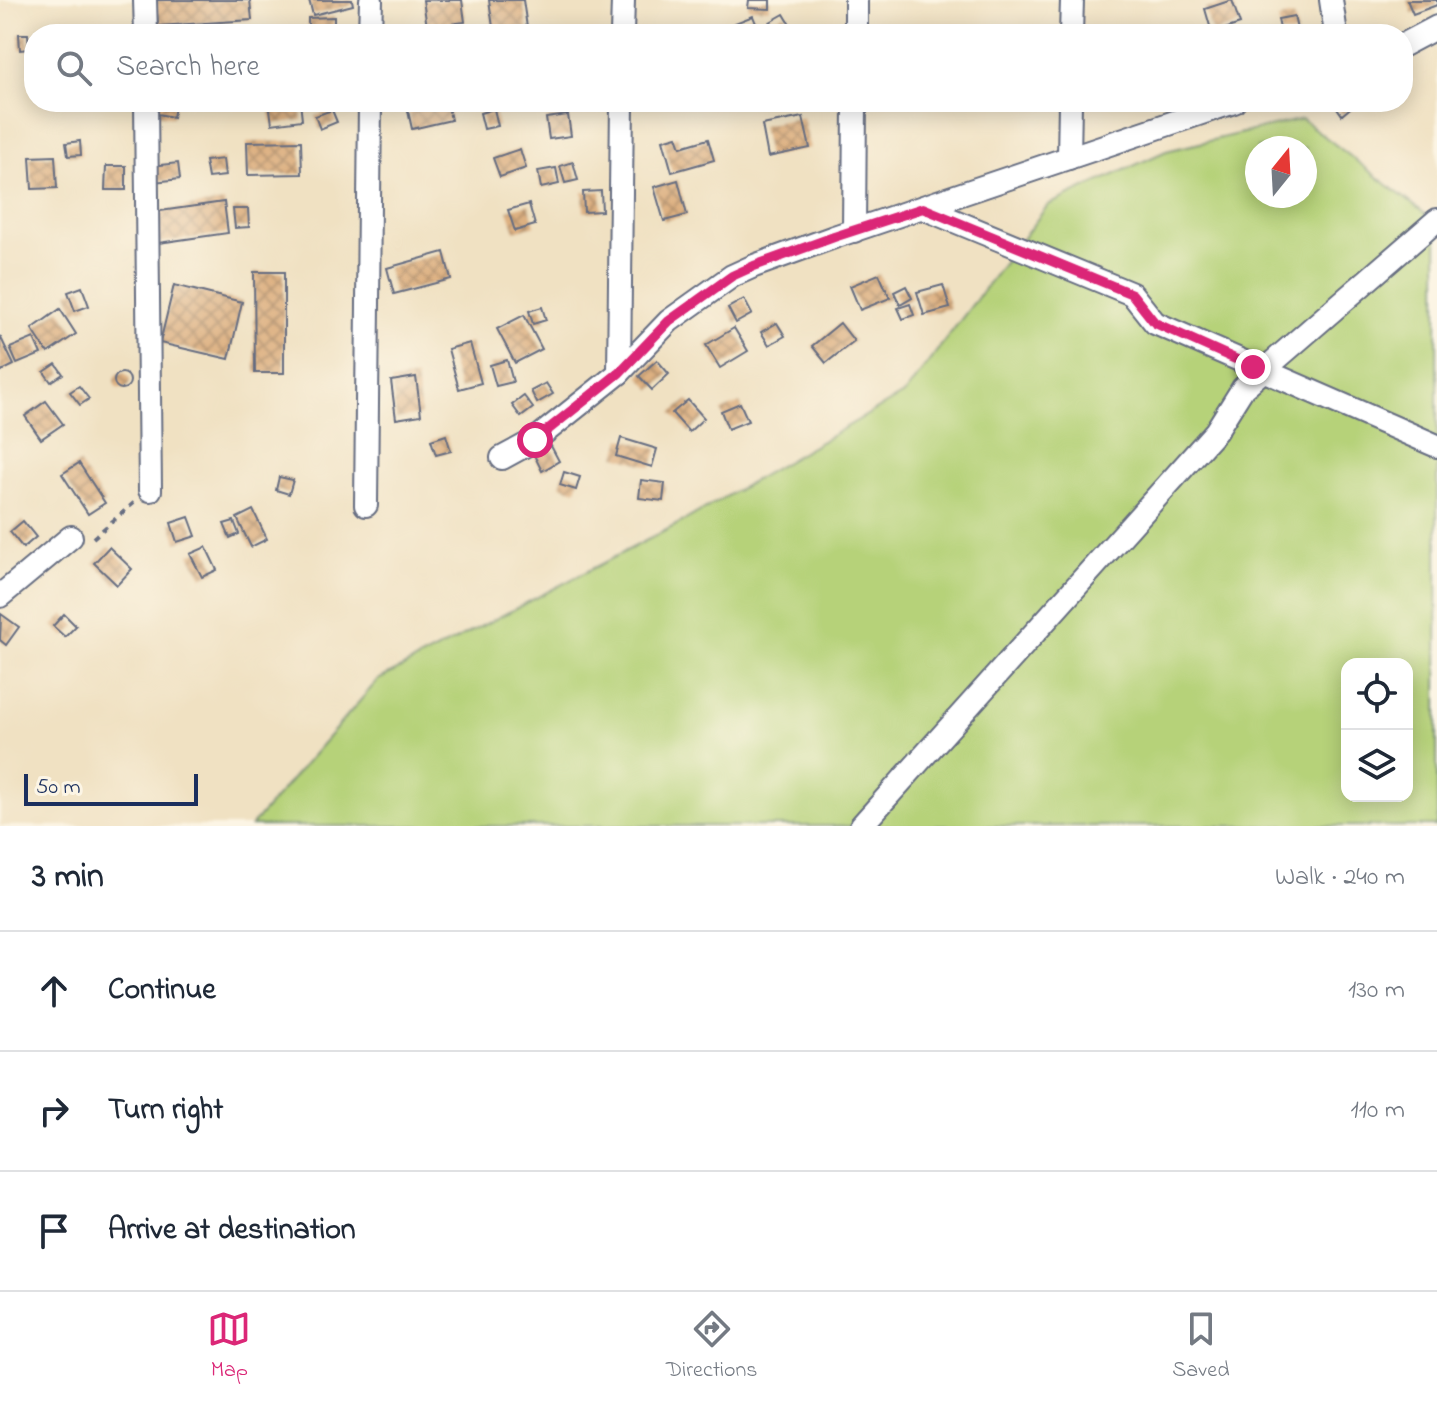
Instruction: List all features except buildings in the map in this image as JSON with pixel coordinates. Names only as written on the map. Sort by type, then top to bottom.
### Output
[{"type":"street","points":[[145,0],[146,24]]},
{"type":"street","points":[[370,24],[371,0]]},
{"type":"street","points":[[622,24],[623,0]]},
{"type":"street","points":[[856,0],[856,24]]},
{"type":"street","points":[[1071,24],[1072,0]]},
{"type":"street","points":[[1331,0],[1335,24]]},
{"type":"street","points":[[1413,40],[1437,27]]},
{"type":"street","points":[[146,112],[150,490]]},
{"type":"street","points":[[366,505],[370,112]]},
{"type":"street","points":[[619,373],[622,112]]},
{"type":"street","points":[[854,231],[855,112]]},
{"type":"street","points":[[1069,158],[1070,112]]},
{"type":"street","points":[[502,458],[535,440],[619,373],[669,321],[722,282],[754,266],[1205,112]]},
{"type":"street","points":[[923,208],[1132,294],[1155,323],[1437,446]]},
{"type":"street","points":[[861,826],[1216,431],[1243,388],[1437,220]]},
{"type":"street","points":[[0,596],[71,537]]},
{"type":"path","points":[[71,537],[69,542],[89,541],[150,490]]},
{"type":"green space","points":[[1302,119],[1437,223],[1437,826],[251,826],[378,680],[680,523],[905,393],[1048,205],[1166,151]]},
{"type":"route","points":[[535,440],[619,373],[669,321],[732,276],[834,237],[923,208],[1132,294],[1155,323],[1253,367]]}]
